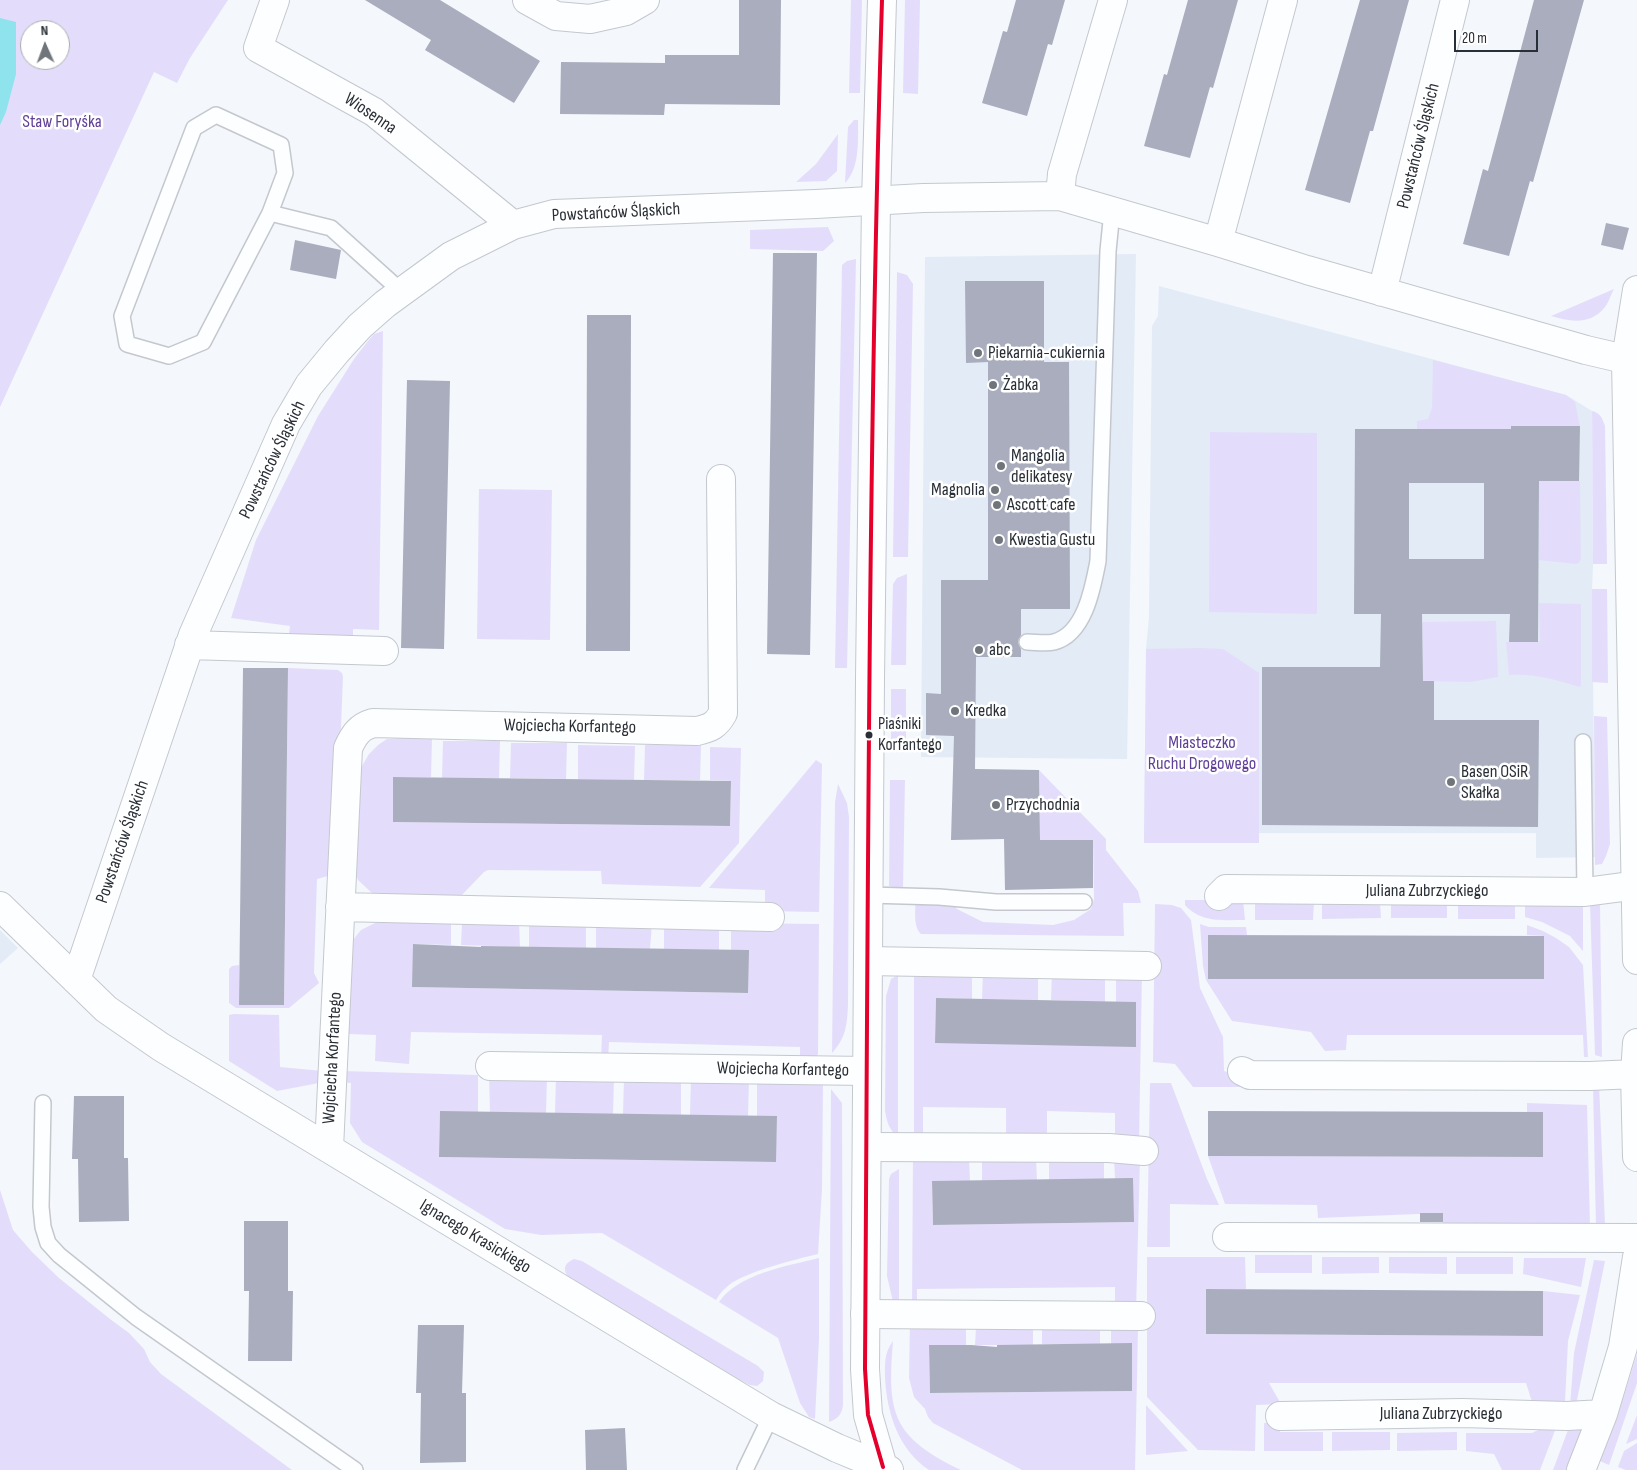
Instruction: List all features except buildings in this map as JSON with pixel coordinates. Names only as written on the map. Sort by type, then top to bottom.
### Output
[{"type":"street","name":"Wiosenna","points":[[275,0],[258,48],[374,112],[513,225]]},
{"type":"street","points":[[527,0],[556,16],[590,19],[626,11],[645,0]]},
{"type":"street","name":"Wojciecha Korfantego","points":[[882,0],[876,201],[870,678],[865,1369],[868,1415],[886,1468]]},
{"type":"street","points":[[1060,196],[1062,174],[1113,0]]},
{"type":"street","points":[[1218,242],[1283,0]]},
{"type":"street","name":"Powstańców Śląskich","points":[[1382,292],[1455,0]]},
{"type":"street","name":"Powstańców Śląskich","points":[[76,980],[189,646],[286,424],[309,385],[337,351],[360,326],[385,304],[451,256],[513,225],[554,214],[923,198],[1060,196],[1382,292],[1586,350],[1631,360]]},
{"type":"street","points":[[1637,290],[1631,360],[1637,960]]},
{"type":"street","name":"Wojciecha Korfantego","points":[[329,1148],[348,748],[354,735],[364,725],[374,723],[697,730],[710,728],[718,723],[722,713],[721,480]]},
{"type":"street","points":[[189,646],[384,651]]},
{"type":"street","name":"Juliana Zubrzyckiego","points":[[1219,896],[1226,890],[1585,892],[1636,884]]},
{"type":"street","name":"Ignacego Krasickiego","points":[[0,906],[106,1009],[161,1047],[771,1416],[838,1448],[886,1468]]},
{"type":"street","points":[[340,907],[770,917]]},
{"type":"street","points":[[868,961],[1147,966]]},
{"type":"street","points":[[1637,1043],[1635,1074],[1637,1157]]},
{"type":"street","name":"Wojciecha Korfantego","points":[[490,1066],[867,1072]]},
{"type":"street","points":[[1242,1071],[1250,1075],[1590,1076],[1635,1074]]},
{"type":"street","points":[[867,1147],[1109,1148],[1144,1150]]},
{"type":"street","points":[[1227,1237],[1637,1238]]},
{"type":"street","points":[[1581,1470],[1603,1414],[1623,1347],[1637,1257]]},
{"type":"street","points":[[865,1314],[1141,1316]]},
{"type":"street","name":"Juliana Zubrzyckiego","points":[[1280,1416],[1462,1413],[1567,1416],[1603,1414]]},
{"type":"lane","points":[[216,115],[282,145],[285,173],[270,213],[203,342],[170,356],[127,344],[122,316],[194,128],[216,115]]},
{"type":"lane","points":[[1027,642],[1054,642],[1068,634],[1082,618],[1093,589],[1098,561],[1108,252],[1112,211]]},
{"type":"lane","points":[[270,213],[331,228],[402,292]]},
{"type":"lane","points":[[1583,742],[1585,892]]},
{"type":"lane","points":[[869,895],[939,897],[996,902],[1084,902]]},
{"type":"lane","points":[[43,1103],[41,1207],[43,1227],[48,1243],[59,1255],[136,1317],[355,1470]]},
{"type":"lane","points":[[744,1470],[771,1416]]},
{"type":"shaded area","points":[[1136,254],[1127,759],[921,757],[925,257]]},
{"type":"shaded area","points":[[1159,286],[1566,395],[1592,411],[1595,857],[1536,858],[1536,833],[1259,833],[1259,843],[1144,843],[1146,649],[1149,618],[1152,326],[1158,316]]},
{"type":"shaded area","points":[[0,930],[18,948],[0,964]]},
{"type":"green space","name":"Staw Foryśka","points":[[0,0],[228,0],[190,58],[177,83],[154,72],[0,407]]},
{"type":"green space","points":[[851,0],[862,0],[860,93],[849,93]]},
{"type":"green space","points":[[905,0],[920,0],[918,94],[903,93]]},
{"type":"green space","points":[[854,120],[858,120],[856,162],[850,177],[845,183],[848,127]]},
{"type":"green space","points":[[838,134],[837,171],[826,181],[796,182],[816,164]]},
{"type":"green space","points":[[828,227],[834,241],[823,251],[750,249],[750,230]]},
{"type":"green space","points":[[856,259],[847,668],[835,668],[842,265],[847,261]]},
{"type":"green space","points":[[897,272],[907,275],[913,284],[908,557],[893,557]]},
{"type":"green space","points":[[1614,289],[1605,307],[1593,317],[1573,321],[1551,316]]},
{"type":"green space","points":[[383,331],[379,630],[353,629],[353,643],[288,640],[290,626],[231,618],[256,540],[318,416],[354,359],[374,334]]},
{"type":"green space","points":[[1433,360],[1566,395],[1575,402],[1580,426],[1511,426],[1511,429],[1417,429],[1417,421],[1428,419],[1432,408]]},
{"type":"green space","points":[[1592,411],[1600,416],[1605,426],[1607,564],[1593,564]]},
{"type":"green space","points":[[1210,432],[1317,433],[1317,614],[1209,612]]},
{"type":"green space","points":[[1539,481],[1580,481],[1581,558],[1579,563],[1539,560]]},
{"type":"green space","points":[[479,489],[552,490],[550,640],[477,639]]},
{"type":"green space","points":[[907,574],[906,665],[891,665],[893,584],[897,578]]},
{"type":"green space","points":[[1592,589],[1607,589],[1608,683],[1592,682]]},
{"type":"green space","points":[[1539,603],[1581,604],[1580,687],[1536,676],[1509,675],[1506,642],[1540,641]]},
{"type":"green space","points":[[1496,621],[1498,677],[1471,682],[1423,681],[1422,622]]},
{"type":"green space","name":"Miasteczko Ruchu Drogowego","points":[[1146,649],[1223,649],[1259,673],[1259,843],[1144,843]]},
{"type":"green space","points":[[288,668],[338,670],[342,673],[343,677],[338,801],[331,875],[317,879],[314,973],[319,983],[289,1008],[236,1008],[229,1003],[229,969],[232,966],[239,965],[239,1005],[284,1005]]},
{"type":"green space","points":[[891,689],[906,689],[906,742],[891,742]]},
{"type":"green space","points":[[1594,716],[1607,717],[1610,844],[1602,864],[1595,865]]},
{"type":"green space","points":[[387,739],[432,739],[431,777],[393,777],[393,822],[730,826],[731,781],[710,780],[710,747],[741,748],[739,843],[700,887],[602,884],[601,871],[488,870],[459,898],[374,895],[358,880],[354,870],[358,777],[369,754],[378,745]]},
{"type":"green space","points":[[443,741],[500,741],[499,778],[442,778]]},
{"type":"green space","points":[[511,743],[567,743],[566,779],[510,778]]},
{"type":"green space","points":[[578,745],[635,746],[634,780],[578,779]]},
{"type":"green space","points":[[645,745],[701,745],[700,780],[644,780]]},
{"type":"green space","points":[[816,760],[822,764],[819,912],[765,911],[765,890],[709,888]]},
{"type":"green space","points":[[1039,770],[1106,839],[1106,850],[1138,891],[1141,903],[1123,903],[1124,936],[921,934],[915,921],[916,895],[947,897],[957,909],[983,922],[1053,925],[1074,920],[1091,909],[1094,899],[1093,840],[1040,840]]},
{"type":"green space","points":[[890,780],[905,780],[903,887],[899,889],[889,886]]},
{"type":"green space","points":[[838,784],[847,803],[849,817],[848,1005],[845,1031],[832,1053],[835,802]]},
{"type":"green space","points":[[1185,900],[1243,900],[1245,920],[1205,918],[1191,911],[1185,905]]},
{"type":"green space","points":[[1314,901],[1313,920],[1255,920],[1255,902]]},
{"type":"green space","points":[[1391,902],[1447,903],[1447,918],[1391,918]]},
{"type":"green space","points":[[1600,902],[1602,1057],[1595,1055],[1590,903]]},
{"type":"green space","points":[[1380,903],[1381,918],[1322,919],[1322,904]]},
{"type":"green space","points":[[1458,903],[1515,903],[1515,919],[1458,919]]},
{"type":"green space","points":[[1525,903],[1583,903],[1583,951],[1570,936],[1542,922],[1525,917]]},
{"type":"green space","points":[[1155,904],[1172,905],[1181,908],[1191,920],[1200,988],[1223,1037],[1224,1071],[1243,1077],[1243,1087],[1193,1087],[1175,1064],[1153,1062]]},
{"type":"green space","points":[[381,920],[451,920],[451,945],[413,944],[413,987],[748,993],[731,950],[731,923],[819,924],[818,1054],[814,1061],[800,1063],[800,1047],[609,1042],[608,1060],[601,1059],[602,1035],[411,1032],[409,1064],[375,1061],[376,1035],[348,1034],[348,946],[361,930]]},
{"type":"green space","points":[[519,922],[520,947],[461,945],[462,923]]},
{"type":"green space","points":[[529,922],[586,922],[586,948],[529,947]]},
{"type":"green space","points":[[596,922],[652,923],[650,949],[596,948]]},
{"type":"green space","points":[[664,923],[719,923],[719,950],[664,949]]},
{"type":"green space","points":[[1200,924],[1209,927],[1246,927],[1247,935],[1208,935],[1208,978],[1544,979],[1544,936],[1527,935],[1527,925],[1543,931],[1569,947],[1583,965],[1588,1057],[1584,1057],[1583,1035],[1347,1035],[1346,1050],[1325,1051],[1311,1032],[1232,1021],[1206,980]]},
{"type":"green space","points":[[914,969],[972,969],[972,999],[936,998],[935,1042],[1136,1046],[1136,1002],[1116,1002],[1116,972],[1142,972],[1139,1142],[1115,1142],[1115,1113],[1047,1111],[1047,1140],[1006,1139],[1006,1108],[923,1107],[923,1138],[914,1137]]},
{"type":"green space","points":[[983,970],[1038,972],[1038,1000],[982,999]]},
{"type":"green space","points":[[1052,971],[1105,972],[1105,1002],[1051,1000]]},
{"type":"green space","points":[[898,975],[898,1137],[889,1126],[885,1111],[886,996],[891,979]]},
{"type":"green space","points":[[229,1015],[279,1015],[280,1067],[323,1071],[324,1082],[277,1091],[229,1061]]},
{"type":"green space","points":[[343,1071],[478,1075],[478,1112],[440,1112],[439,1157],[775,1162],[777,1116],[757,1116],[757,1080],[820,1082],[823,1084],[822,1189],[818,1254],[772,1266],[747,1275],[729,1285],[716,1300],[602,1233],[541,1235],[505,1229],[362,1142],[350,1123],[351,1083],[341,1082]]},
{"type":"green space","points":[[489,1076],[547,1077],[546,1113],[490,1112]]},
{"type":"green space","points":[[556,1076],[614,1078],[613,1114],[555,1113]]},
{"type":"green space","points":[[681,1078],[681,1115],[623,1114],[624,1079]]},
{"type":"green space","points":[[691,1079],[749,1079],[748,1116],[690,1115]]},
{"type":"green space","points":[[1150,1083],[1171,1083],[1207,1179],[1219,1205],[1170,1204],[1170,1247],[1147,1247]]},
{"type":"green space","points":[[1599,1084],[1605,1224],[1596,1228],[1593,1085]]},
{"type":"green space","points":[[831,1089],[842,1103],[843,1405],[839,1416],[829,1422]]},
{"type":"green space","points":[[1527,1103],[1587,1105],[1590,1227],[1443,1236],[1443,1213],[1318,1218],[1317,1205],[1225,1204],[1208,1156],[1543,1157],[1543,1112],[1527,1112]]},
{"type":"green space","points":[[913,1156],[969,1157],[970,1181],[932,1182],[933,1225],[1133,1222],[1115,1179],[1114,1158],[1140,1158],[1136,1312],[1115,1312],[1115,1287],[917,1289],[917,1311],[912,1310]]},
{"type":"green space","points":[[982,1158],[1036,1159],[1037,1180],[982,1181]]},
{"type":"green space","points":[[1049,1158],[1104,1159],[1104,1179],[1049,1180]]},
{"type":"green space","points":[[899,1169],[899,1306],[893,1302],[887,1276],[889,1179],[891,1174]]},
{"type":"green space","points":[[0,1190],[13,1230],[32,1252],[59,1278],[129,1333],[144,1349],[150,1362],[161,1374],[292,1470],[0,1470]]},
{"type":"green space","points":[[1255,1255],[1312,1255],[1312,1273],[1255,1273]]},
{"type":"green space","points":[[1147,1257],[1245,1257],[1246,1289],[1206,1289],[1206,1334],[1543,1336],[1543,1291],[1580,1295],[1568,1341],[1565,1402],[1533,1405],[1526,1383],[1269,1383],[1281,1404],[1256,1405],[1255,1451],[1198,1450],[1147,1397]]},
{"type":"green space","points":[[1322,1257],[1379,1257],[1379,1273],[1322,1274]]},
{"type":"green space","points":[[1389,1257],[1447,1257],[1447,1274],[1389,1273]]},
{"type":"green space","points":[[1456,1257],[1513,1257],[1513,1274],[1456,1274]]},
{"type":"green space","points":[[819,1258],[819,1340],[815,1419],[809,1417],[800,1403],[778,1338],[719,1302],[727,1292],[738,1284],[764,1272]]},
{"type":"green space","points":[[1524,1258],[1586,1258],[1581,1287],[1523,1274]]},
{"type":"green space","points":[[574,1259],[582,1261],[758,1366],[764,1372],[763,1381],[757,1386],[750,1385],[736,1378],[568,1277],[565,1266]]},
{"type":"green space","points":[[1594,1260],[1605,1261],[1576,1405],[1570,1406],[1574,1353]]},
{"type":"green space","points":[[910,1320],[966,1328],[966,1345],[929,1345],[930,1393],[1132,1391],[1132,1344],[1111,1344],[1111,1329],[1138,1330],[1135,1470],[1022,1470],[933,1423],[925,1409],[914,1397],[909,1378]]},
{"type":"green space","points":[[1033,1327],[1033,1345],[975,1345],[976,1328]]},
{"type":"green space","points":[[1042,1327],[1100,1328],[1100,1344],[1042,1344]]},
{"type":"green space","points":[[893,1341],[891,1387],[899,1420],[908,1434],[920,1446],[961,1470],[929,1470],[909,1452],[902,1441],[892,1417],[886,1391],[885,1363]]},
{"type":"green space","points":[[1637,1354],[1637,1383],[1609,1465],[1600,1461],[1615,1424]]},
{"type":"green space","points":[[1146,1405],[1188,1451],[1146,1455]]},
{"type":"green space","points":[[1574,1414],[1582,1428],[1581,1439],[1567,1470],[1553,1470]]},
{"type":"green space","points":[[1637,1415],[1637,1439],[1626,1444]]},
{"type":"green space","points":[[1559,1420],[1540,1470],[1502,1470],[1494,1454],[1466,1451],[1466,1433],[1532,1433]]},
{"type":"green space","points":[[1264,1423],[1280,1423],[1280,1432],[1323,1432],[1323,1451],[1264,1451]]},
{"type":"green space","points":[[1332,1432],[1390,1432],[1390,1450],[1332,1451]]},
{"type":"green space","points":[[1457,1432],[1457,1450],[1397,1451],[1397,1433]]},
{"type":"green space","points":[[1637,1443],[1637,1470],[1626,1470],[1618,1467],[1624,1451]]},
{"type":"water","points":[[0,18],[16,22],[16,74],[6,112],[0,125]]},
{"type":"transit line","points":[[882,0],[871,513],[865,1369],[868,1415],[883,1467]]},
{"type":"place","name":"Piekarnia-cukiernia","points":[[978,353]]},
{"type":"place","name":"Żabka","points":[[993,385]]},
{"type":"place","name":"Mangolia delikatesy","points":[[1001,466]]},
{"type":"place","name":"Magnolia","points":[[995,490]]},
{"type":"place","name":"Ascott cafe","points":[[997,505]]},
{"type":"place","name":"Kwestia Gustu","points":[[999,540]]},
{"type":"place","name":"abc","points":[[979,650]]},
{"type":"place","name":"Kredka","points":[[955,711]]},
{"type":"place","name":"Piaśniki Korfantego","points":[[869,735]]},
{"type":"place","name":"Basen OSiR Skałka","points":[[1451,782]]},
{"type":"place","name":"Przychodnia","points":[[996,805]]}]
